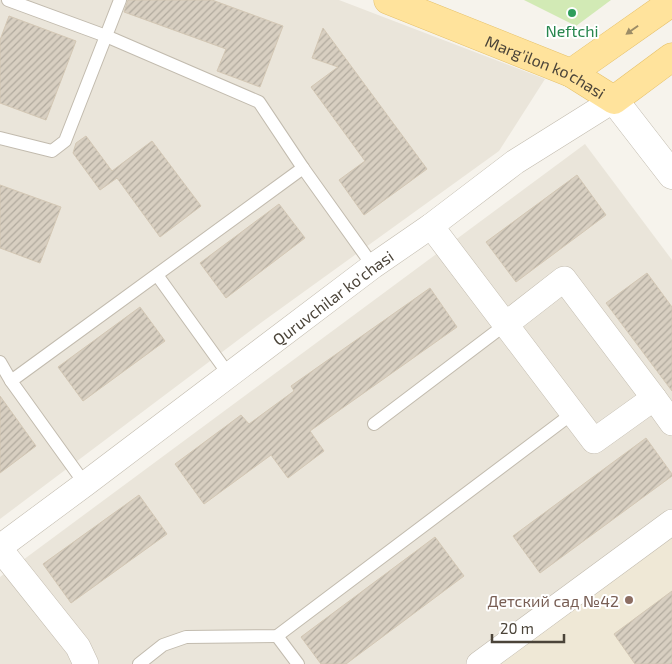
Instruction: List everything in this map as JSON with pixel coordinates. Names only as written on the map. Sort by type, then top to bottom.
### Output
[{"type":"main road","name":"Marg'ilon ko'chasi","points":[[388,0],[571,73],[614,100]]},
{"type":"main road","points":[[571,73],[672,2]]},
{"type":"main road","name":"Quruvchilar ko'chasi","points":[[614,100],[672,57]]},
{"type":"street","name":"Marg'ilon ko'chasi","points":[[614,100],[672,176]]},
{"type":"street","name":"Quruvchilar ko'chasi","points":[[0,548],[373,266],[431,226],[514,162],[614,100]]},
{"type":"street","points":[[431,226],[594,441],[654,398]]},
{"type":"street","points":[[506,324],[564,279],[672,423]]},
{"type":"street","points":[[479,664],[672,522]]},
{"type":"street","points":[[0,548],[78,647],[86,664]]},
{"type":"lane","points":[[8,0],[106,36],[259,102],[373,266]]},
{"type":"lane","points":[[0,139],[52,151],[65,141],[120,0]]},
{"type":"lane","points":[[11,381],[304,168]]},
{"type":"lane","points":[[157,274],[229,375]]},
{"type":"lane","points":[[374,424],[506,324]]},
{"type":"lane","points":[[0,362],[11,381],[86,484]]},
{"type":"lane","points":[[139,664],[163,645],[186,637],[277,636],[573,413]]},
{"type":"lane","points":[[277,636],[298,664]]},
{"type":"shaded area","points":[[0,0],[339,0],[545,79],[499,151],[262,322],[0,519]]},
{"type":"shaded area","points":[[585,144],[672,260],[672,664],[0,664],[0,577]]},
{"type":"shaded area","name":"Детский сад №42","points":[[672,536],[672,664],[500,664]]},
{"type":"green space","name":"Neftchi","points":[[524,0],[611,0],[576,26]]},
{"type":"building","points":[[128,0],[212,0],[283,26],[260,87],[217,71],[226,49],[124,12]]},
{"type":"building","points":[[9,16],[76,41],[46,120],[0,103],[0,40]]},
{"type":"building","points":[[323,28],[427,169],[364,215],[339,180],[365,161],[311,87],[338,67],[312,58]]},
{"type":"building","points":[[86,136],[112,171],[152,141],[201,206],[160,237],[117,178],[100,190],[73,153],[76,143]]},
{"type":"building","points":[[577,175],[606,215],[516,282],[486,242]]},
{"type":"building","points":[[0,185],[61,207],[40,263],[0,248]]},
{"type":"building","points":[[279,204],[305,238],[226,298],[200,263]]},
{"type":"building","points":[[647,273],[672,307],[672,391],[606,303]]},
{"type":"building","points":[[430,288],[457,327],[310,431],[324,451],[288,478],[271,455],[204,504],[175,464],[241,415],[249,424],[294,391],[291,386]]},
{"type":"building","points":[[140,307],[165,341],[83,401],[58,367]]},
{"type":"building","points":[[0,396],[36,446],[0,473]]},
{"type":"building","points":[[646,438],[672,476],[540,573],[513,536]]},
{"type":"building","points":[[139,495],[167,534],[71,603],[43,564]]},
{"type":"building","points":[[435,537],[464,576],[346,664],[321,664],[301,637]]},
{"type":"building","points":[[672,591],[672,664],[635,664],[614,634]]},
{"type":"place","name":"Neftchi","points":[[572,13]]},
{"type":"place","name":"Детский сад №42","points":[[629,600]]}]
